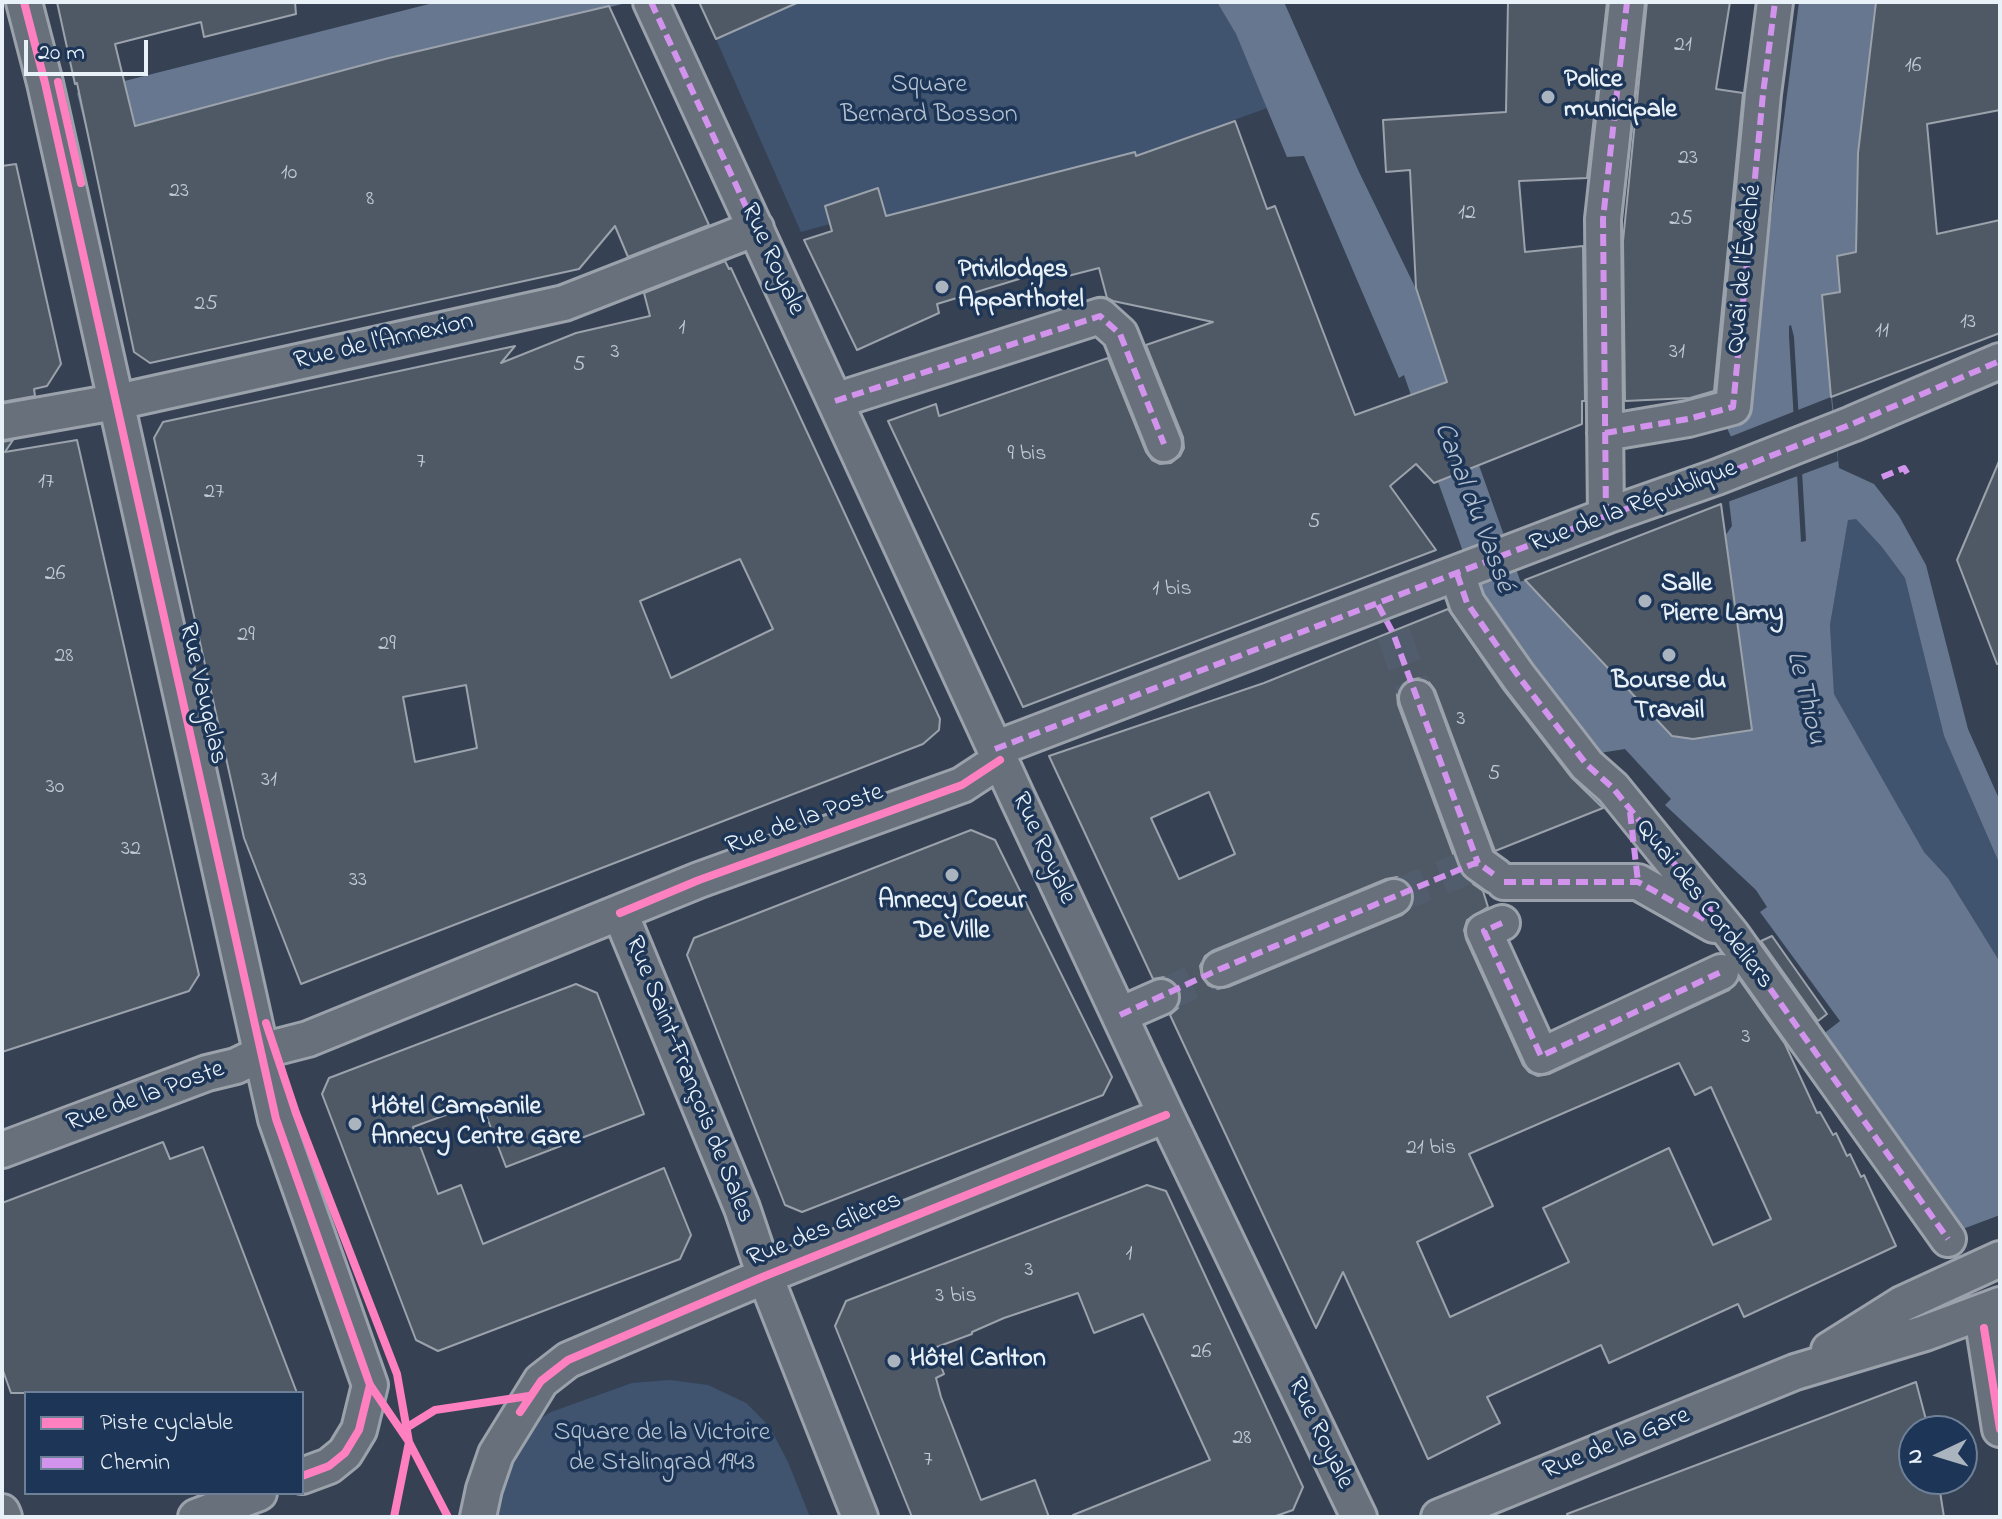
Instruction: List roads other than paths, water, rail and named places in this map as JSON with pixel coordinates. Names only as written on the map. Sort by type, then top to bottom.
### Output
[{"type":"street","name":"Rue Vaugelas","points":[[24,2],[276,1119],[370,1385],[359,1430],[345,1453],[329,1466],[304,1475]]},
{"type":"street","name":"Rue Royale","points":[[651,2],[1166,1115],[1359,1517]]},
{"type":"street","points":[[1606,516],[1603,219],[1627,2]]},
{"type":"street","name":"Quai de l'Évêché","points":[[1605,433],[1688,419],[1733,407],[1763,94],[1775,2]]},
{"type":"street","name":"Rue de l'Annexion","points":[[2,422],[116,402],[564,303],[756,228]]},
{"type":"street","points":[[835,401],[1100,316],[1120,334],[1164,444]]},
{"type":"street","name":"Rue de la République","points":[[998,754],[1386,619],[1459,573],[1717,477],[2000,361]]},
{"type":"street","name":"Quai des Cordeliers","points":[[1459,573],[1467,603],[1519,677],[1587,765],[1613,788],[1732,935],[1948,1239]]},
{"type":"street","points":[[1417,698],[1493,874],[1638,882],[1732,935]]},
{"type":"street","name":"Rue de la Poste","points":[[2,1150],[207,1073],[261,1056],[273,1048],[308,1039],[699,880],[962,785],[998,754]]},
{"type":"street","points":[[1630,812],[1638,882]]},
{"type":"street","points":[[1220,969],[1394,897]]},
{"type":"street","name":"Rue Saint-François de Sales","points":[[620,913],[742,1208],[765,1276],[860,1517]]},
{"type":"street","points":[[1502,923],[1484,931],[1541,1056],[1721,972]]},
{"type":"street","points":[[1120,1015],[1161,997]]},
{"type":"street","name":"Rue des Glières","points":[[478,1517],[496,1454],[541,1381],[568,1360],[765,1276],[1166,1115]]},
{"type":"street","name":"Rue de la Gare","points":[[1795,1372],[1911,1299],[1988,1264]]},
{"type":"street","points":[[1911,1299],[1925,1333]]},
{"type":"street","points":[[1992,1314],[2000,1429]]},
{"type":"street","name":"Rue de la Gare","points":[[1439,1517],[1795,1372],[1992,1314]]},
{"type":"street","points":[[196,1517],[254,1495]]},
{"type":"water","points":[[437,2],[630,2],[88,138],[77,93]]},
{"type":"water","points":[[1217,2],[1284,2],[1359,172],[1416,289],[1476,466],[1440,479],[1404,375],[1399,378],[1304,156],[1287,157],[1236,34]]},
{"type":"water","name":"Le Thiou","points":[[1799,2],[1876,2],[1858,153],[1856,252],[1837,256],[1840,292],[1822,296],[1839,468],[1874,484],[1899,516],[1926,565],[1968,729],[2000,801],[2000,865],[1944,736],[1905,578],[1856,519],[1848,520],[1830,625],[1834,694],[1924,852],[1948,878],[2000,962],[2000,1327],[1960,1230],[1822,1035],[1840,1021],[1760,912],[1767,907],[1756,890],[1665,805],[1671,799],[1625,749],[1587,755],[1473,601],[1525,580],[1672,736],[1693,739],[1752,730],[1725,536],[1732,526],[1723,451],[1733,441],[1726,426],[1758,319]],"holes":[[[1791,325],[1806,541],[1801,542],[1789,336]]]},
{"type":"waterway","name":"Canal du Vassé","points":[[1439,419],[1503,598],[1537,639]]},
{"type":"tunnel","points":[[1393,633],[1417,698]]},
{"type":"tunnel","points":[[1394,897],[1478,863]]},
{"type":"tunnel","points":[[1161,997],[1220,969]]},
{"type":"place","name":"Police municipale","points":[[1548,97]]},
{"type":"place","name":"Privilodges Apparthotel","points":[[942,287]]},
{"type":"place","name":"Salle Pierre Lamy","points":[[1645,601]]},
{"type":"place","name":"Bourse du Travail","points":[[1669,655]]},
{"type":"place","name":"Annecy Coeur De Ville","points":[[952,875]]},
{"type":"place","name":"Hôtel Campanile Annecy Centre Gare","points":[[355,1124]]},
{"type":"place","name":"Hôtel Carlton","points":[[894,1361]]},
{"type":"park label","name":"Square Bernard Bosson","points":[[929,102]]},
{"type":"park label","name":"Square de la Victoire de Stalingrad 1943","points":[[662,1450]]}]
